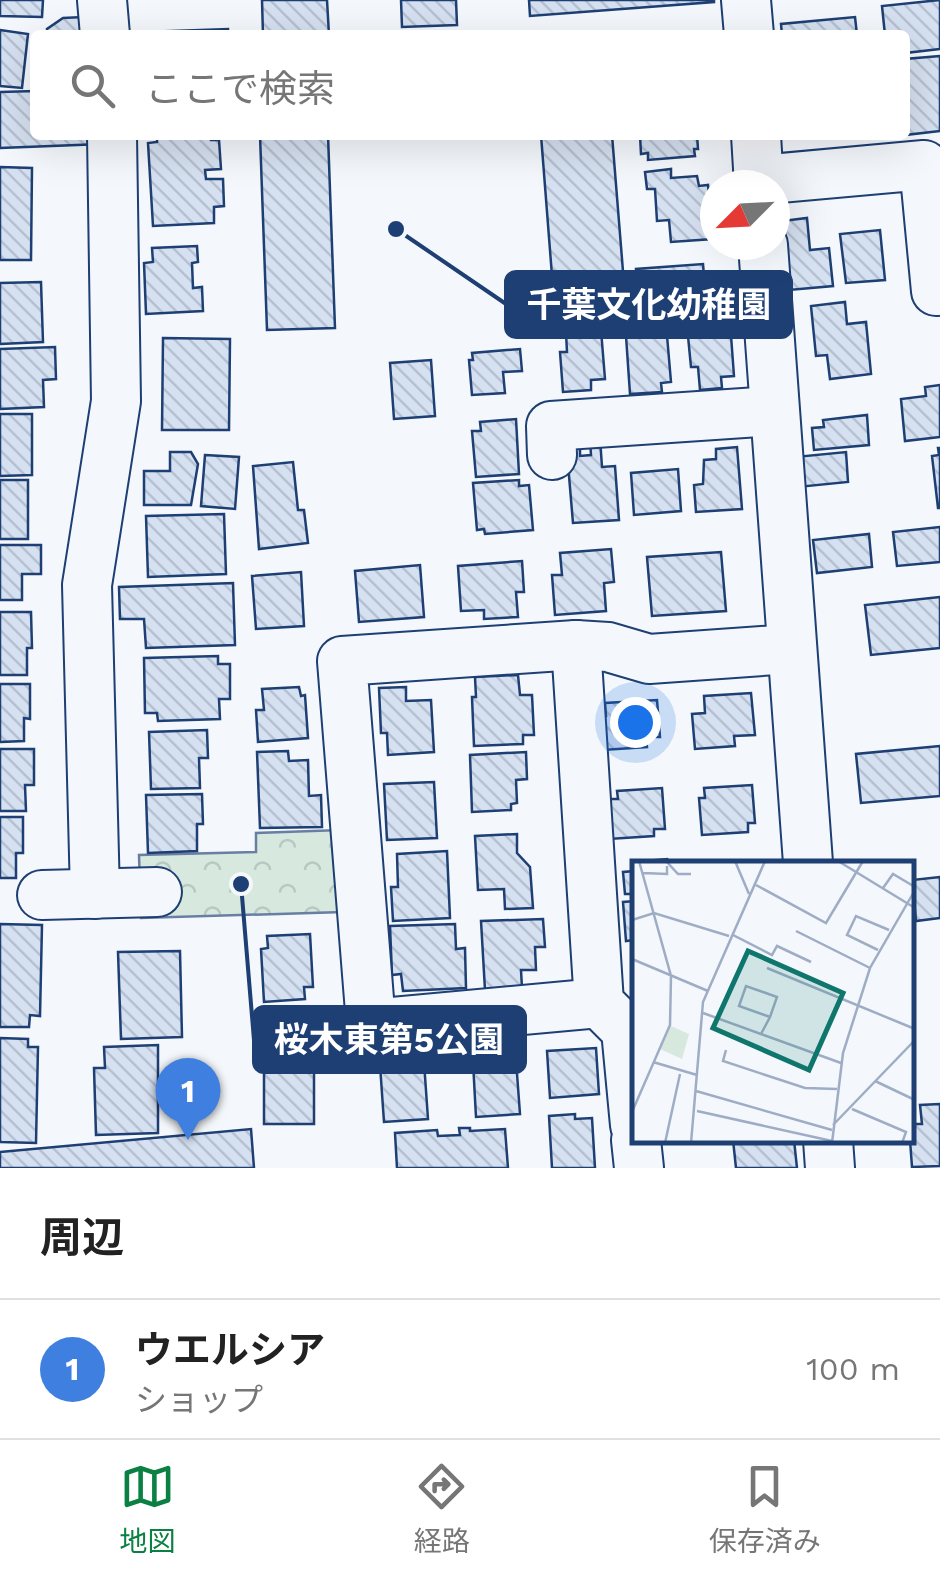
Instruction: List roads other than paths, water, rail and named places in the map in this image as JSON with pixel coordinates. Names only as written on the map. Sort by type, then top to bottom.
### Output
[{"type":"street","points":[[102,0],[105,30]]},
{"type":"street","points":[[746,0],[749,30]]},
{"type":"street","points":[[95,894],[87,585],[116,401],[112,140]]},
{"type":"street","points":[[758,167],[924,166],[936,291]]},
{"type":"street","points":[[764,260],[808,861]]},
{"type":"street","points":[[551,426],[774,411]]},
{"type":"street","points":[[598,1003],[371,1024],[342,662],[576,645],[608,646],[648,659],[791,649]]},
{"type":"street","points":[[576,645],[598,1003],[626,1030],[632,1093]]},
{"type":"street","points":[[42,895],[158,892]]},
{"type":"street","points":[[636,1143],[639,1168]]},
{"type":"street","points":[[828,1143],[830,1168]]},
{"type":"place","name":"千葉文化幼稚園","points":[[396,229]]},
{"type":"place","name":"桜木東第5公園","points":[[241,884]]},
{"type":"place","name":"ウエルシア","points":[[188,1140]]}]
